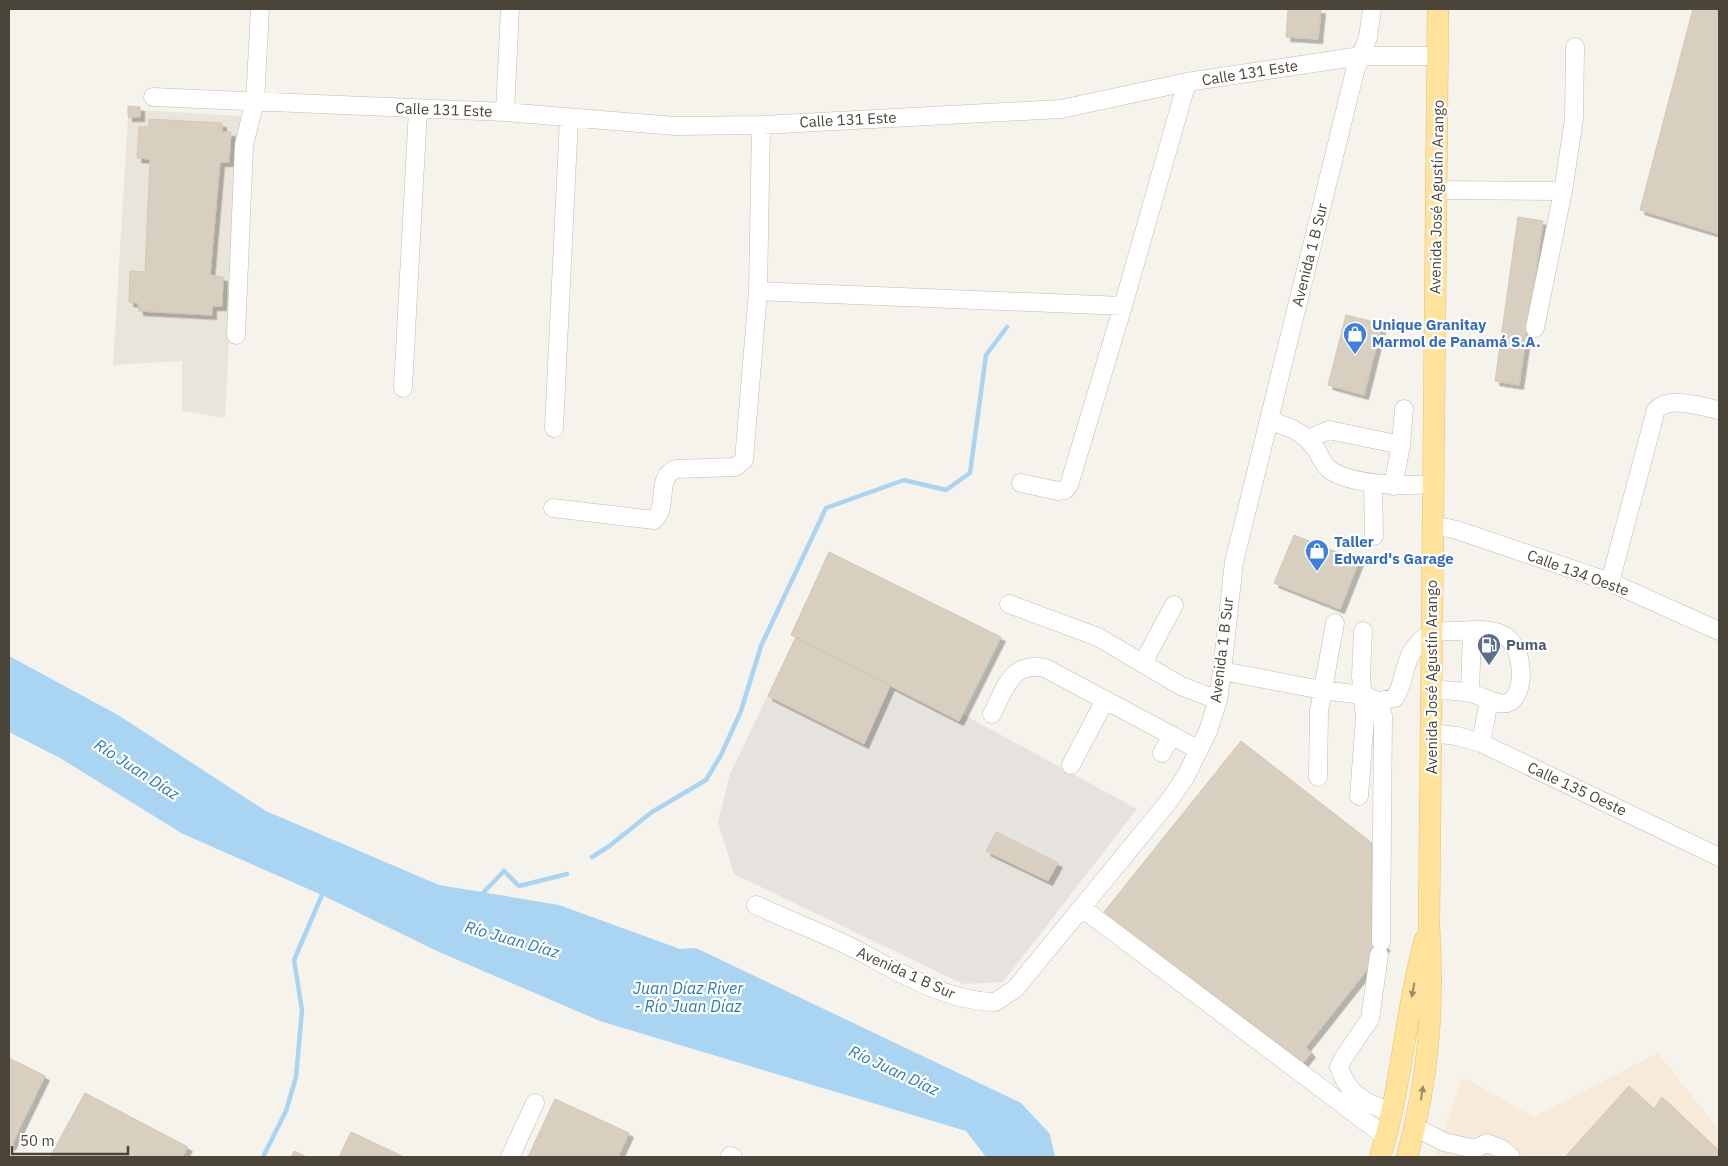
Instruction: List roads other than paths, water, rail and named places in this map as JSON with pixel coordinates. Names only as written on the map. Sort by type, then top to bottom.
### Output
[{"type":"main road","name":"Avenida José Agustín Arango","points":[[1407,1157],[1415,1127],[1432,1018],[1429,925],[1438,9]]},
{"type":"main road","name":"Avenida José Agustín Arango","points":[[1380,1157],[1392,1112],[1417,969],[1429,925]]},
{"type":"street","points":[[236,335],[244,145],[255,102],[260,9]]},
{"type":"street","points":[[505,112],[510,9]]},
{"type":"street","name":"Avenida 1 B Sur","points":[[756,905],[836,940],[940,991],[964,999],[996,1002],[1006,997],[1015,989],[1170,801],[1186,776],[1199,750],[1218,700],[1234,562],[1355,71],[1368,36],[1372,9]]},
{"type":"street","points":[[1535,328],[1563,191],[1574,119],[1575,47]]},
{"type":"street","name":"Calle 131 Este","points":[[153,97],[505,112],[675,126],[760,125],[1061,109],[1187,82],[1361,56],[1438,56]]},
{"type":"street","points":[[1021,483],[1058,491],[1067,487],[1123,306],[1187,82]]},
{"type":"street","points":[[403,388],[418,109]]},
{"type":"street","points":[[554,428],[569,118]]},
{"type":"street","points":[[553,508],[654,520],[660,513],[665,480],[669,472],[676,469],[735,467],[742,464],[745,456],[758,291],[760,125]]},
{"type":"street","points":[[1437,190],[1563,191]]},
{"type":"street","points":[[758,291],[1123,306]]},
{"type":"street","points":[[1610,582],[1656,410],[1661,405],[1674,402],[1719,410]]},
{"type":"street","points":[[1393,486],[1404,409]]},
{"type":"street","points":[[1269,421],[1290,427],[1308,440],[1329,469],[1373,483],[1393,486],[1433,484]]},
{"type":"street","points":[[1308,440],[1329,430],[1400,445]]},
{"type":"street","points":[[1373,483],[1374,536]]},
{"type":"street","name":"Calle 134 Oeste","points":[[1433,525],[1457,530],[1610,582],[1719,631]]},
{"type":"street","points":[[1009,604],[1098,638],[1181,686],[1218,700]]},
{"type":"street","points":[[1143,663],[1174,605]]},
{"type":"street","points":[[1318,777],[1319,711],[1334,623]]},
{"type":"street","points":[[1222,671],[1370,698],[1395,698],[1406,660],[1415,647],[1432,633],[1472,630],[1503,634],[1519,653],[1519,685],[1516,696],[1506,704],[1470,693],[1432,690]]},
{"type":"street","points":[[1470,693],[1472,630]]},
{"type":"street","points":[[1363,631],[1361,676],[1370,698],[1383,716],[1380,948],[1370,1018],[1339,1067],[1349,1088],[1362,1101],[1392,1112]]},
{"type":"street","points":[[992,714],[1017,672],[1032,665],[1045,668],[1199,750]]},
{"type":"street","points":[[1359,796],[1365,718],[1370,698]]},
{"type":"street","points":[[1071,765],[1105,700]]},
{"type":"street","points":[[1481,743],[1489,700]]},
{"type":"street","name":"Calle 135 Oeste","points":[[1432,733],[1457,736],[1481,743],[1719,856]]},
{"type":"street","points":[[1162,753],[1172,736]]},
{"type":"street","points":[[1082,908],[1386,1137]]},
{"type":"street","points":[[510,1157],[535,1102]]},
{"type":"street","points":[[1415,1127],[1444,1142],[1473,1153],[1487,1143],[1502,1149],[1511,1157]]},
{"type":"water","name":"Juan Díaz River - Río Juan Díaz","points":[[9,656],[118,715],[266,811],[439,885],[559,905],[680,949],[696,948],[1021,1103],[1050,1134],[1055,1157],[986,1157],[966,1131],[600,1021],[439,952],[322,895],[183,834],[60,758],[9,732]]},
{"type":"waterway","points":[[592,857],[608,847],[652,812],[706,780],[721,755],[741,711],[761,646],[826,508],[904,480],[946,490],[970,473],[986,355],[1007,327]]},
{"type":"waterway","points":[[480,896],[504,871],[519,886],[567,874]]},
{"type":"waterway","points":[[263,1157],[286,1111],[296,1077],[302,1010],[294,960],[322,895]]},
{"type":"place","name":"Unique Granitay Marmol de Panamá S.A.","points":[[1355,355]]},
{"type":"place","name":"Taller Edward's Garage","points":[[1317,572]]},
{"type":"place","name":"Puma","points":[[1489,666]]},
{"type":"water label","name":"Río Juan Díaz","points":[[137,769]]},
{"type":"water label","name":"Río Juan Díaz","points":[[512,939]]},
{"type":"water label","name":"Río Juan Díaz","points":[[894,1070]]}]
